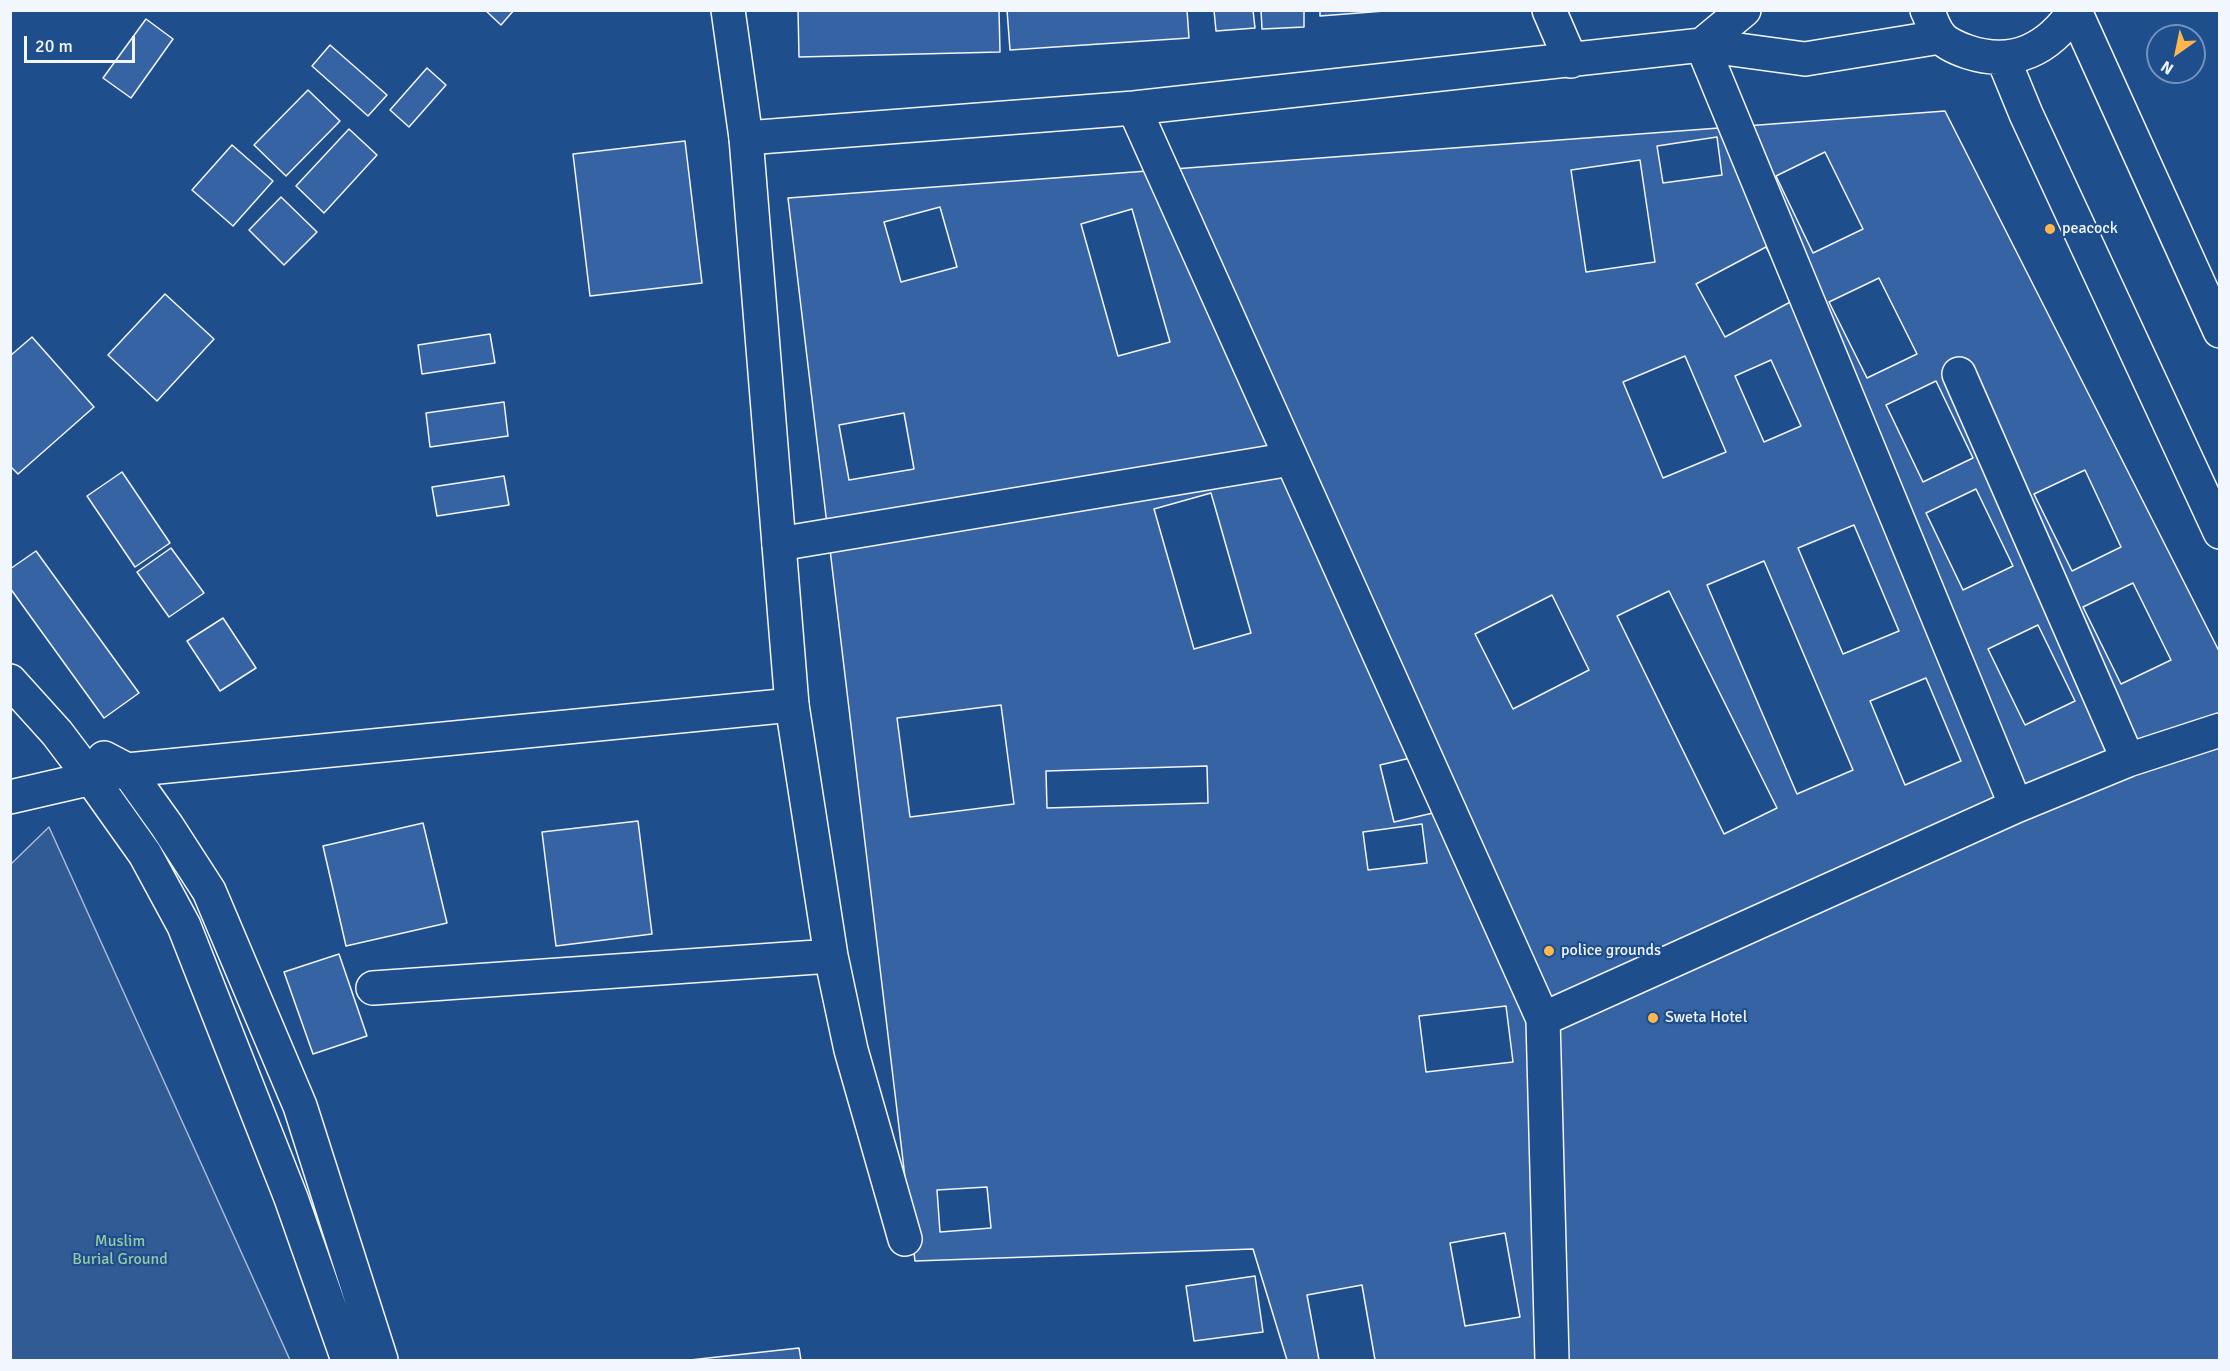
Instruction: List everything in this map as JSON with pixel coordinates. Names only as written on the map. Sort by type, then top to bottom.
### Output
[{"type":"street","points":[[728,10],[746,138],[792,705],[831,956],[850,1050],[905,1239]]},
{"type":"street","points":[[1549,10],[1571,61]]},
{"type":"street","points":[[1702,45],[1744,10]]},
{"type":"street","points":[[746,138],[1134,108],[1702,45],[1805,59],[1934,24],[1959,49],[1980,56],[2003,58],[2025,54],[2046,44],[2062,29],[2075,11],[2220,331]]},
{"type":"street","points":[[1702,45],[2016,806]]},
{"type":"street","points":[[2003,58],[2026,114],[2220,532]]},
{"type":"street","points":[[1134,108],[1543,1019],[1552,1360]]},
{"type":"street","points":[[1959,374],[2128,760]]},
{"type":"street","points":[[779,544],[1291,459]]},
{"type":"street","points":[[10,681],[57,733],[145,854],[184,926],[291,1198],[348,1360]]},
{"type":"street","points":[[10,797],[127,770],[792,705]]},
{"type":"street","points":[[1543,1019],[2016,806],[2128,760],[2220,730]]},
{"type":"street","points":[[57,733],[127,770],[167,826],[208,891],[300,1106],[381,1360]]},
{"type":"street","points":[[373,988],[831,956]]},
{"type":"shaded area","name":"Muslim Burial Ground","points":[[49,827],[290,1360],[11,1360],[11,864]]},
{"type":"building","points":[[485,10],[514,10],[501,25]]},
{"type":"building","points":[[798,10],[999,10],[1000,52],[799,57]]},
{"type":"building","points":[[1007,10],[1187,10],[1189,38],[1010,50]]},
{"type":"building","points":[[1214,10],[1253,10],[1255,28],[1216,31]]},
{"type":"building","points":[[1261,10],[1304,10],[1304,27],[1262,29]]},
{"type":"building","points":[[1320,10],[1397,10],[1320,16]]},
{"type":"building","points":[[146,19],[173,39],[131,98],[103,78]]},
{"type":"building","points":[[330,45],[387,95],[368,116],[312,66]]},
{"type":"building","points":[[427,68],[446,85],[409,127],[390,110]]},
{"type":"building","points":[[308,90],[340,121],[286,176],[254,145]]},
{"type":"building","name":"police grounds","points":[[1945,111],[2220,653],[2220,1360],[1287,1360],[1253,1249],[915,1261],[788,198]]},
{"type":"building","points":[[349,129],[377,155],[324,213],[296,186]]},
{"type":"building","points":[[1717,137],[1722,175],[1663,183],[1657,146]]},
{"type":"building","points":[[685,141],[702,283],[590,296],[573,154]]},
{"type":"building","points":[[232,145],[273,181],[233,226],[192,190]]},
{"type":"building","points":[[1825,152],[1863,229],[1813,253],[1776,176]]},
{"type":"building","points":[[1640,160],[1655,262],[1586,272],[1571,170]]},
{"type":"building","points":[[281,197],[317,232],[284,265],[249,230]]},
{"type":"building","points":[[940,207],[957,267],[901,282],[884,222]]},
{"type":"building","points":[[1132,209],[1170,342],[1118,356],[1081,224]]},
{"type":"building","points":[[1766,247],[1794,300],[1725,337],[1696,284]]},
{"type":"building","points":[[1879,278],[1917,354],[1867,378],[1829,302]]},
{"type":"building","points":[[165,294],[214,339],[157,401],[108,355]]},
{"type":"building","points":[[490,334],[495,363],[422,374],[418,345]]},
{"type":"building","points":[[32,337],[94,407],[18,474],[10,466],[10,356]]},
{"type":"building","points":[[1685,356],[1726,452],[1663,478],[1623,382]]},
{"type":"building","points":[[1771,360],[1801,426],[1764,442],[1735,376]]},
{"type":"building","points":[[1936,381],[1973,458],[1923,482],[1886,405]]},
{"type":"building","points":[[504,402],[508,436],[430,447],[426,413]]},
{"type":"building","points":[[904,413],[914,469],[849,480],[839,425]]},
{"type":"building","points":[[2085,470],[2121,547],[2072,571],[2034,494]]},
{"type":"building","points":[[122,472],[170,543],[135,567],[87,496]]},
{"type":"building","points":[[504,476],[509,505],[437,516],[432,487]]},
{"type":"building","points":[[1976,489],[2013,566],[1963,590],[1926,513]]},
{"type":"building","points":[[1211,493],[1251,633],[1194,649],[1154,509]]},
{"type":"building","points":[[1854,525],[1899,631],[1843,654],[1798,548]]},
{"type":"building","points":[[171,548],[204,593],[169,617],[137,572]]},
{"type":"building","points":[[36,551],[139,693],[104,718],[10,588],[10,569]]},
{"type":"building","points":[[1764,561],[1853,770],[1797,794],[1707,585]]},
{"type":"building","points":[[2133,583],[2171,660],[2121,684],[2083,607]]},
{"type":"building","points":[[1669,591],[1777,808],[1724,834],[1617,616]]},
{"type":"building","points":[[1552,595],[1589,670],[1513,709],[1475,634]]},
{"type":"building","points":[[223,618],[256,668],[220,691],[187,641]]},
{"type":"building","points":[[2038,625],[2075,701],[2025,725],[1988,649]]},
{"type":"building","points":[[1926,678],[1961,761],[1905,785],[1870,701]]},
{"type":"building","points":[[1001,705],[1014,804],[910,817],[897,718]]},
{"type":"building","points":[[1419,756],[1433,813],[1394,822],[1380,765]]},
{"type":"building","points":[[1207,766],[1208,803],[1047,808],[1046,771]]},
{"type":"building","points":[[638,821],[652,934],[556,946],[542,832]]},
{"type":"building","points":[[423,823],[447,923],[346,946],[323,846]]},
{"type":"building","points":[[1422,824],[1427,863],[1368,870],[1363,832]]},
{"type":"building","points":[[339,954],[367,1036],[313,1054],[284,972]]},
{"type":"building","points":[[1506,1006],[1513,1062],[1426,1072],[1419,1016]]},
{"type":"building","points":[[987,1187],[991,1228],[940,1232],[937,1190]]},
{"type":"building","points":[[1505,1233],[1520,1317],[1465,1326],[1450,1243]]},
{"type":"building","points":[[1255,1276],[1263,1332],[1194,1341],[1186,1286]]},
{"type":"building","points":[[1362,1285],[1375,1360],[1319,1360],[1307,1295]]},
{"type":"building","points":[[799,1348],[801,1360],[690,1360]]},
{"type":"place","name":"peacock","points":[[2050,229]]},
{"type":"place","name":"police grounds","points":[[1549,951]]},
{"type":"place","name":"Sweta Hotel","points":[[1653,1018]]}]
